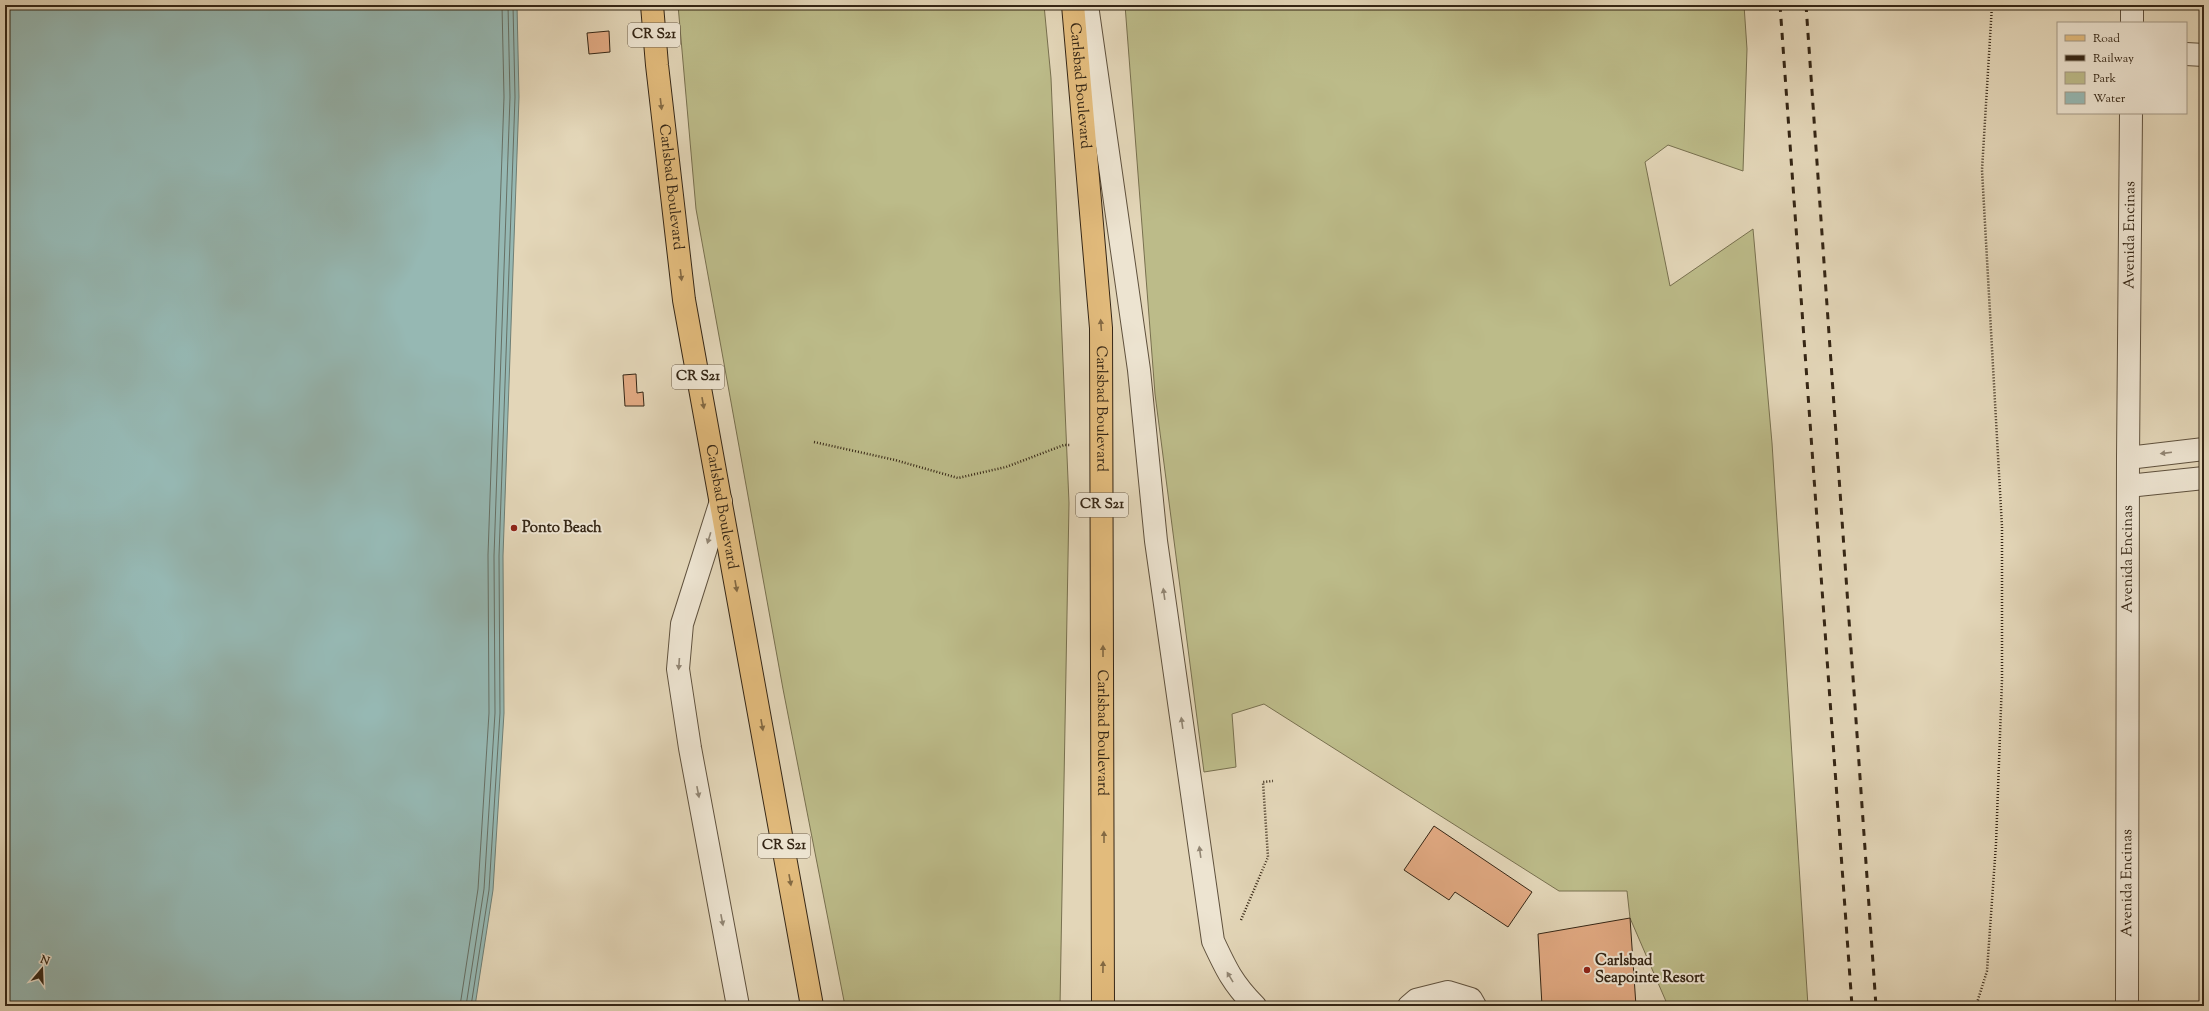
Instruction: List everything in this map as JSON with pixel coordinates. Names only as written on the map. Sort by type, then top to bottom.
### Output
[{"type":"main road","name":"Carlsbad Boulevard","points":[[652,5],[657,65],[684,300],[812,1006]]},
{"type":"main road","name":"Carlsbad Boulevard","points":[[1073,5],[1101,328],[1103,1006]]},
{"type":"street","points":[[1088,5],[1139,370],[1156,541],[1212,941],[1228,975],[1238,989],[1255,1006]]},
{"type":"street","points":[[2132,5],[2132,22]]},
{"type":"street","points":[[2187,54],[2204,55]]},
{"type":"street","name":"Avenida Encinas","points":[[2128,1006],[2128,458],[2131,114]]},
{"type":"street","points":[[2128,458],[2204,449]]},
{"type":"street","points":[[2128,486],[2204,478]]},
{"type":"street","points":[[721,501],[682,624],[678,669],[690,748],[738,1006]]},
{"type":"street","points":[[1410,1006],[1416,1000],[1448,992],[1471,999],[1475,1006]]},
{"type":"path","points":[[1976,1006],[1988,971],[1996,844],[2002,680],[2002,527],[1982,170],[1992,5]]},
{"type":"path","points":[[814,442],[895,460],[958,478],[1006,467],[1064,446],[1102,445]]},
{"type":"path","points":[[1240,922],[1268,857],[1263,782],[1273,781]]},
{"type":"green space","points":[[678,5],[1044,5],[1051,78],[1069,503],[1060,1006],[845,1006],[783,689],[696,209]]},
{"type":"green space","points":[[1125,5],[1744,5],[1747,49],[1743,171],[1668,145],[1645,162],[1670,286],[1753,229],[1772,443],[1808,1006],[1668,1006],[1630,918],[1627,891],[1559,891],[1264,704],[1232,714],[1236,767],[1204,772],[1155,394]]},
{"type":"water","points":[[5,5],[517,5],[519,97],[503,556],[504,713],[493,890],[475,1006],[5,1006]]},
{"type":"building","points":[[609,31],[610,52],[589,54],[587,33]]},
{"type":"building","points":[[636,374],[637,393],[643,392],[644,406],[625,406],[623,375]]},
{"type":"building","points":[[1434,826],[1532,892],[1508,927],[1455,892],[1449,900],[1404,870]]},
{"type":"building","name":"Carlsbad Seapointe Resort","points":[[1630,918],[1636,1006],[1542,1006],[1538,934]]},
{"type":"railway","points":[[1780,5],[1852,1006]]},
{"type":"railway","points":[[1806,5],[1876,1006]]},
{"type":"place","name":"Ponto Beach","points":[[514,528]]},
{"type":"place","name":"Carlsbad Seapointe Resort","points":[[1587,970]]}]
